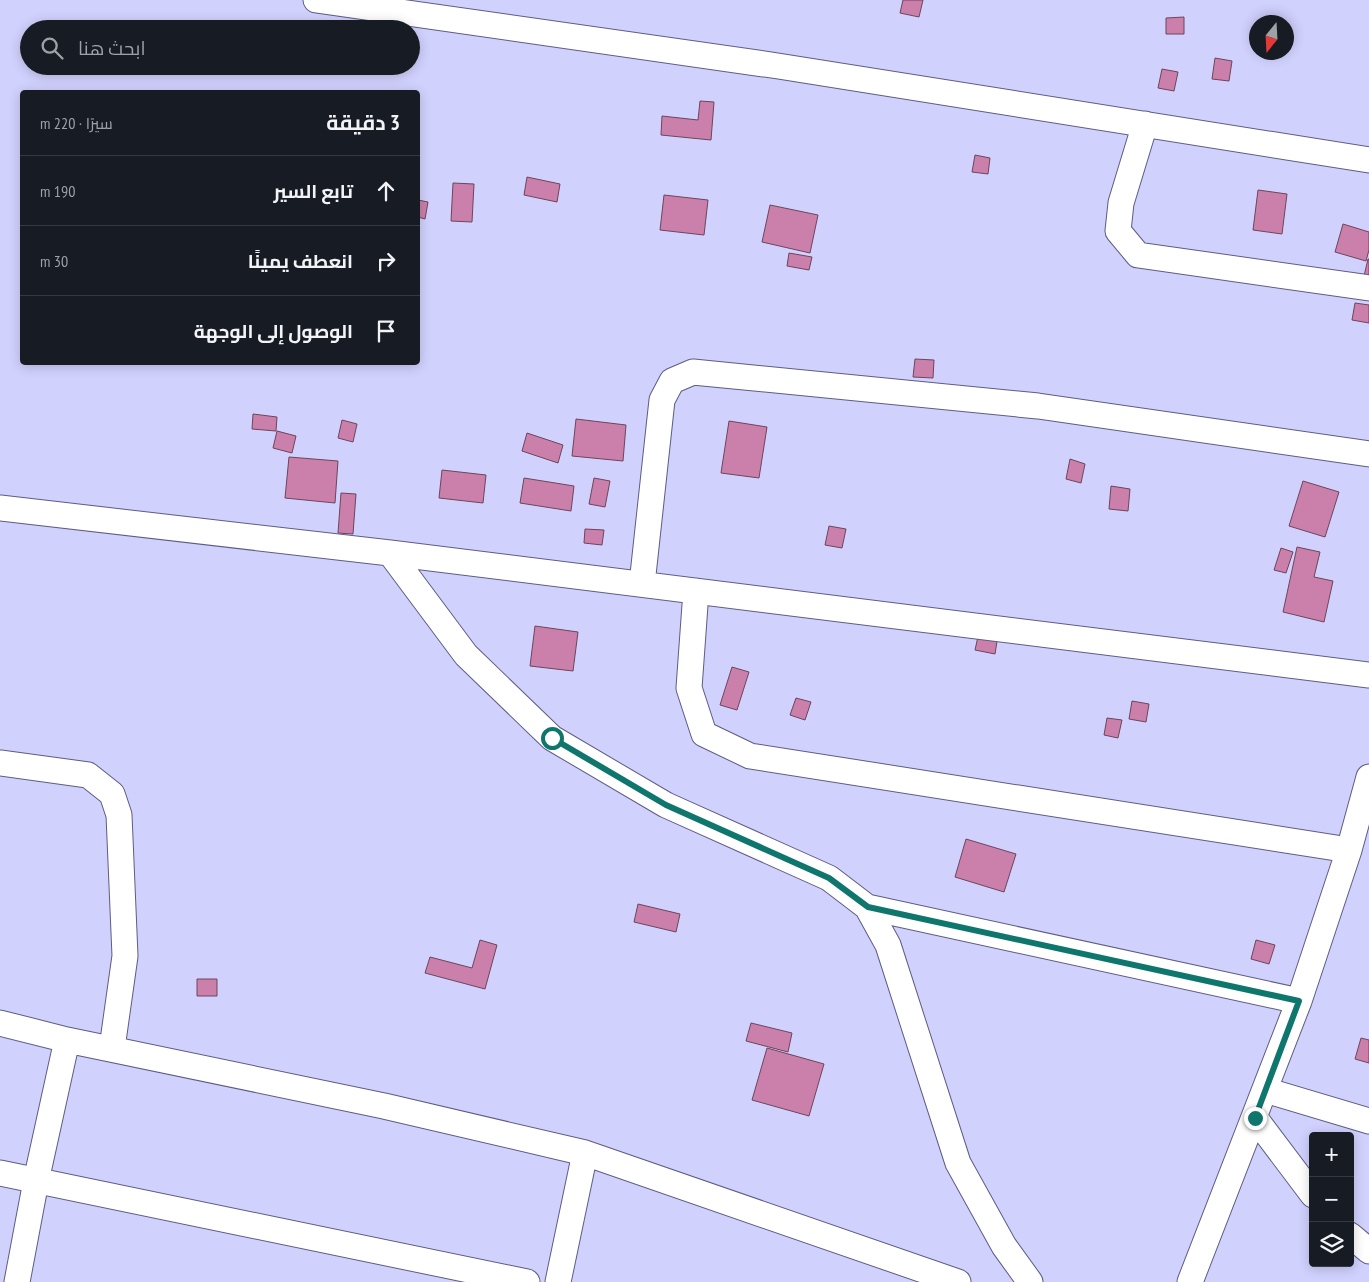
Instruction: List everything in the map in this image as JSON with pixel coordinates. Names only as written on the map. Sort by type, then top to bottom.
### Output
[{"type":"street","points":[[316,0],[778,66],[1369,160]]},
{"type":"street","points":[[1145,124],[1121,203],[1118,231],[1138,255],[1369,288]]},
{"type":"street","points":[[642,584],[662,400],[672,381],[693,372],[1038,406],[1369,454]]},
{"type":"street","points":[[0,508],[390,553],[1369,675]]},
{"type":"street","points":[[390,553],[466,655],[552,738],[666,805],[829,878],[868,907],[1299,1001]]},
{"type":"street","points":[[696,591],[689,688],[704,734],[750,756],[1349,850]]},
{"type":"street","points":[[0,764],[88,775],[112,794],[119,815],[125,956],[112,1048]]},
{"type":"street","points":[[1190,1282],[1299,1001],[1349,850],[1369,777]]},
{"type":"street","points":[[868,907],[888,944],[958,1163],[1004,1246],[1030,1282]]},
{"type":"street","points":[[0,1023],[66,1040],[112,1048],[384,1106],[585,1153],[958,1282]]},
{"type":"street","points":[[16,1282],[66,1040]]},
{"type":"street","points":[[1265,1090],[1369,1121]]},
{"type":"street","points":[[1255,1118],[1309,1190]]},
{"type":"street","points":[[558,1282],[585,1153]]},
{"type":"street","points":[[0,1173],[526,1282]]},
{"type":"street","points":[[1354,1238],[1369,1251]]},
{"type":"building","points":[[903,0],[923,0],[919,17],[900,13]]},
{"type":"building","points":[[1184,17],[1184,34],[1166,34],[1166,18]]},
{"type":"building","points":[[1215,58],[1232,61],[1229,81],[1212,79]]},
{"type":"building","points":[[1162,69],[1178,72],[1174,91],[1158,88]]},
{"type":"building","points":[[700,101],[714,102],[711,140],[661,135],[662,116],[698,120]]},
{"type":"building","points":[[975,155],[990,158],[988,174],[972,172]]},
{"type":"building","points":[[527,177],[560,184],[557,202],[524,195]]},
{"type":"building","points":[[453,183],[474,184],[472,222],[451,221]]},
{"type":"building","points":[[1258,190],[1287,194],[1282,234],[1253,230]]},
{"type":"building","points":[[664,195],[708,200],[704,235],[660,230]]},
{"type":"building","points":[[420,200],[428,202],[425,219],[420,218]]},
{"type":"building","points":[[770,205],[818,215],[810,253],[762,242]]},
{"type":"building","points":[[1343,224],[1369,232],[1369,250],[1366,261],[1335,252]]},
{"type":"building","points":[[789,253],[812,257],[809,270],[787,266]]},
{"type":"building","points":[[1369,259],[1369,277],[1364,276]]},
{"type":"building","points":[[1355,303],[1369,305],[1369,323],[1352,320]]},
{"type":"building","points":[[915,359],[934,360],[933,378],[913,377]]},
{"type":"building","points":[[253,414],[277,417],[276,431],[252,429]]},
{"type":"building","points":[[576,419],[626,425],[623,461],[572,456]]},
{"type":"building","points":[[342,420],[357,424],[353,442],[338,438]]},
{"type":"building","points":[[729,421],[767,427],[759,478],[721,473]]},
{"type":"building","points":[[277,431],[296,436],[292,453],[273,448]]},
{"type":"building","points":[[527,433],[563,445],[558,463],[522,451]]},
{"type":"building","points":[[289,457],[338,461],[335,503],[285,498]]},
{"type":"building","points":[[1070,459],[1085,464],[1081,483],[1066,479]]},
{"type":"building","points":[[442,470],[486,475],[483,503],[439,498]]},
{"type":"building","points":[[524,478],[574,486],[571,511],[520,503]]},
{"type":"building","points":[[594,478],[610,481],[605,507],[589,504]]},
{"type":"building","points":[[1303,481],[1339,492],[1325,537],[1289,526]]},
{"type":"building","points":[[1111,486],[1130,489],[1128,511],[1109,509]]},
{"type":"building","points":[[341,493],[356,494],[353,534],[338,533]]},
{"type":"building","points":[[829,526],[846,529],[842,548],[825,545]]},
{"type":"building","points":[[585,529],[604,530],[602,545],[584,543]]},
{"type":"building","points":[[1297,547],[1320,552],[1314,577],[1333,581],[1324,622],[1283,612]]},
{"type":"building","points":[[1281,548],[1293,552],[1286,573],[1274,570]]},
{"type":"building","points":[[535,626],[578,632],[573,671],[530,666]]},
{"type":"building","points":[[979,632],[998,635],[995,654],[975,650]]},
{"type":"building","points":[[732,667],[749,672],[737,710],[720,705]]},
{"type":"building","points":[[796,698],[811,702],[805,720],[790,715]]},
{"type":"building","points":[[1132,701],[1149,704],[1146,722],[1129,719]]},
{"type":"building","points":[[1107,718],[1122,720],[1118,738],[1104,735]]},
{"type":"building","points":[[966,839],[1016,854],[1004,892],[955,877]]},
{"type":"building","points":[[638,904],[680,914],[676,932],[634,922]]},
{"type":"building","points":[[480,940],[497,945],[485,989],[425,973],[430,957],[472,968]]},
{"type":"building","points":[[1256,940],[1275,945],[1269,964],[1251,959]]},
{"type":"building","points":[[197,979],[217,979],[217,996],[197,996]]},
{"type":"building","points":[[751,1023],[792,1033],[788,1052],[746,1041]]},
{"type":"building","points":[[1361,1038],[1369,1040],[1369,1063],[1355,1059]]},
{"type":"building","points":[[767,1048],[824,1064],[809,1116],[752,1100]]},
{"type":"route","points":[[552,738],[666,805],[829,878],[868,907],[1299,1001],[1255,1118]]}]
